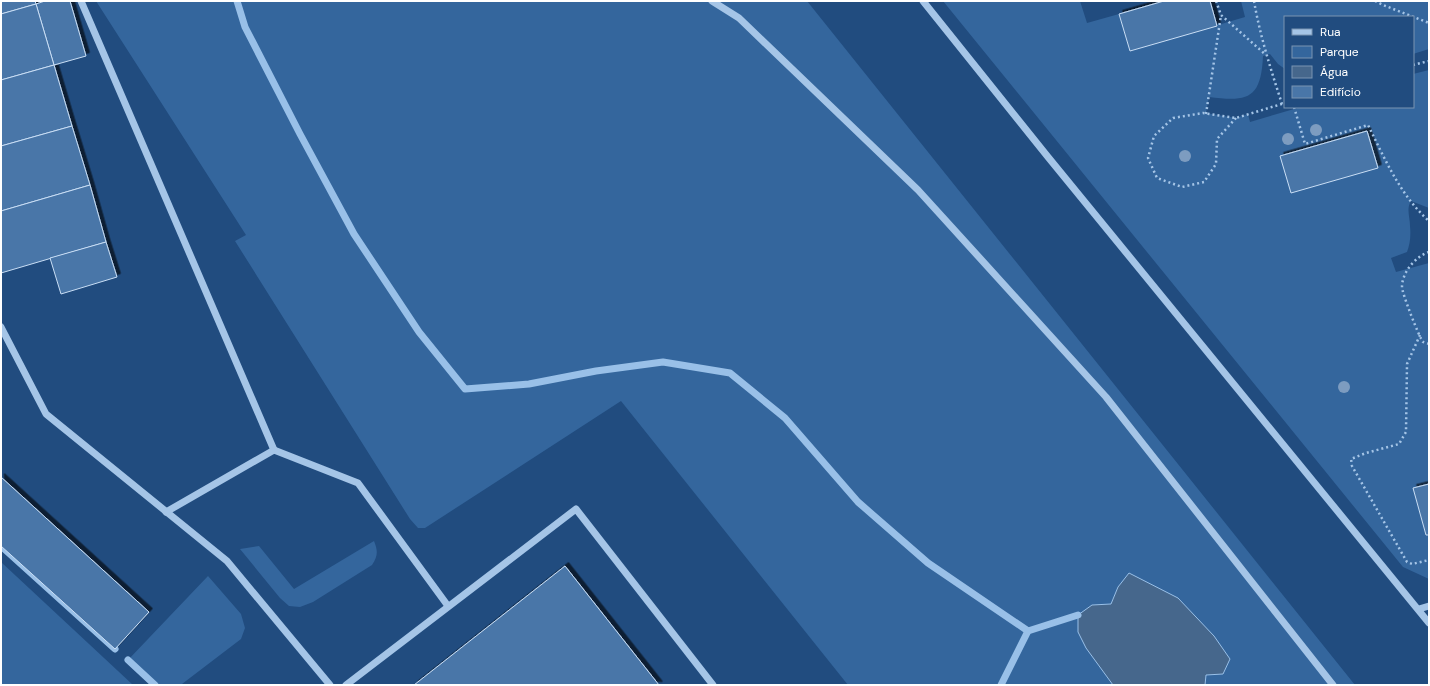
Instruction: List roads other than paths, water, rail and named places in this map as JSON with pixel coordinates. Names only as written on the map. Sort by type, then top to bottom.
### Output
[{"type":"lane","points":[[81,1],[274,450],[358,483],[448,606]]},
{"type":"lane","points":[[712,1],[739,18],[918,190],[1106,397],[1333,685]]},
{"type":"lane","points":[[923,1],[1048,157],[1429,623]]},
{"type":"lane","points":[[1,328],[46,414],[227,562],[330,685]]},
{"type":"lane","points":[[166,512],[274,450]]},
{"type":"lane","points":[[346,685],[576,509],[713,685]]},
{"type":"lane","points":[[1419,610],[1429,606]]},
{"type":"water","points":[[1129,573],[1178,598],[1214,636],[1230,659],[1223,674],[1206,675],[1205,685],[1113,685],[1086,648],[1078,632],[1078,615],[1092,605],[1111,604],[1118,587]]},
{"type":"waterway","points":[[237,1],[245,27],[354,234],[419,332],[465,389],[529,384],[596,371],[663,362],[730,373],[785,418],[858,502],[928,563],[1028,631]]},
{"type":"waterway","points":[[1,546],[115,649]]},
{"type":"waterway","points":[[1001,685],[1028,631],[1078,615]]},
{"type":"waterway","points":[[128,660],[155,685]]}]
